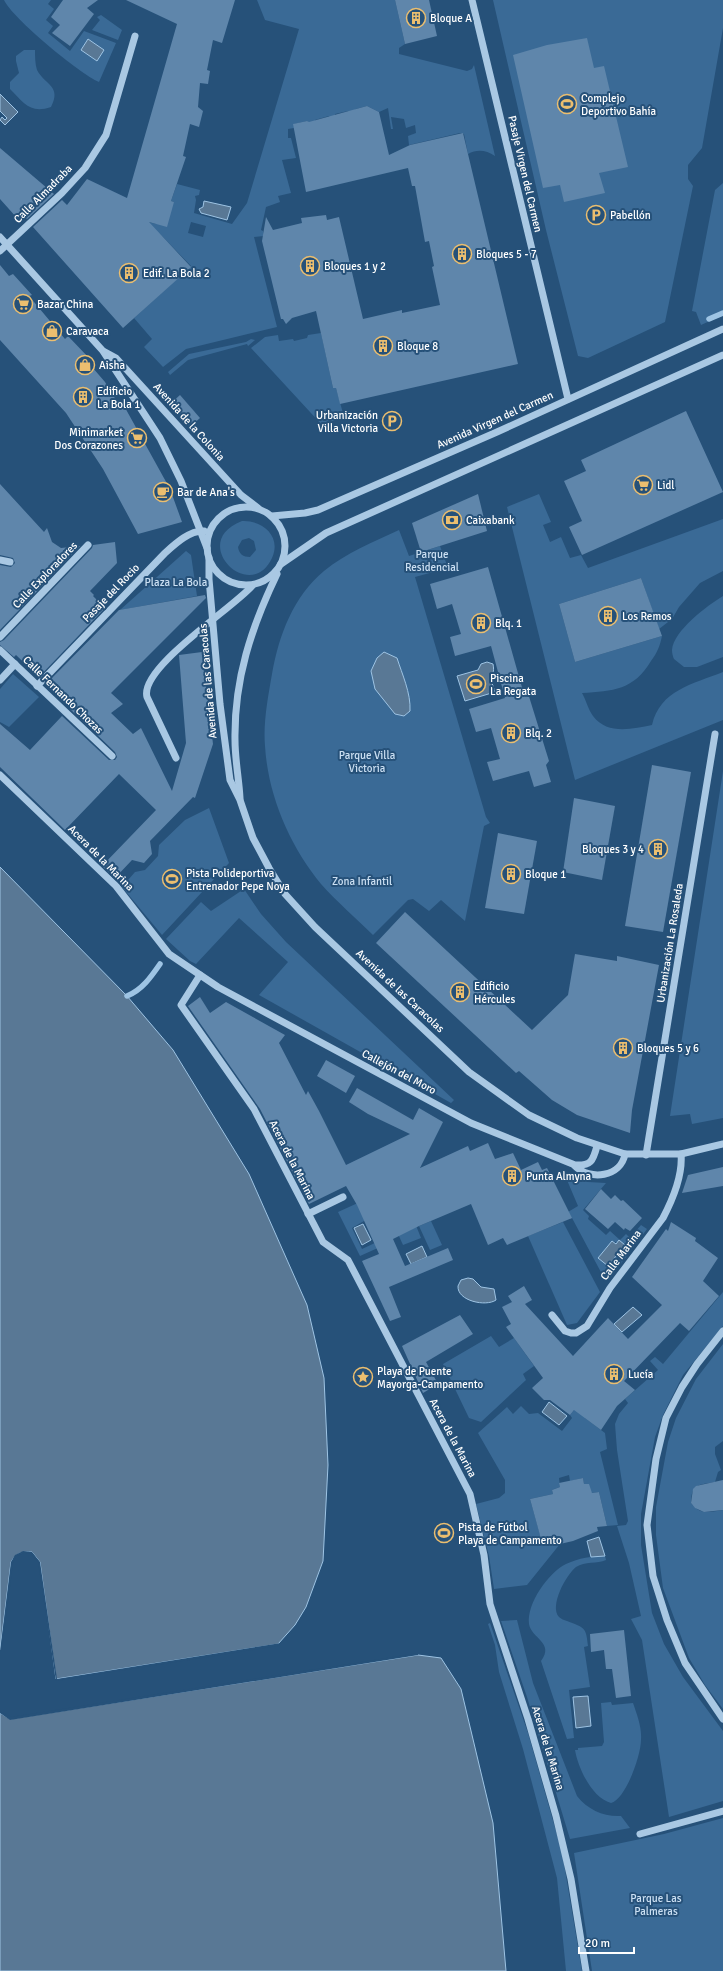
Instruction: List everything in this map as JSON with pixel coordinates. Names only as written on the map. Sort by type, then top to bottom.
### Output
[{"type":"street","name":"Pasaje Virgen del Carmen","points":[[472,0],[568,399]]},
{"type":"street","name":"Calle Almadraba","points":[[0,251],[62,193],[85,168],[94,155],[106,135],[135,36]]},
{"type":"street","name":"Avenida de la Colonia","points":[[0,237],[103,351],[160,438],[181,480],[207,548]]},
{"type":"street","name":"Avenida Virgen del Carmen","points":[[272,516],[305,513],[318,510],[497,432],[723,329]]},
{"type":"street","name":"Avenida de la Colonia","points":[[103,351],[116,358],[241,495],[260,509]]},
{"type":"street","points":[[176,758],[147,697],[147,686],[153,677],[184,643],[252,586],[271,577],[280,566],[326,533],[723,355]]},
{"type":"street","points":[[252,586],[229,582],[220,575],[209,558],[207,548],[210,531],[221,516],[233,509],[246,506],[260,509],[272,516],[280,525],[285,536],[286,549],[280,566]]},
{"type":"street","points":[[199,530],[210,531]]},
{"type":"street","name":"Pasaje del Rocio","points":[[37,686],[144,574],[179,541],[199,530]]},
{"type":"street","name":"Calle Exploradores","points":[[0,637],[88,545]]},
{"type":"street","name":"Avenida de las Caracolas","points":[[209,558],[209,580],[220,704],[230,780],[240,800],[253,838],[268,868],[285,894],[315,927],[469,1072],[529,1115],[597,1146]]},
{"type":"street","points":[[0,560],[10,562]]},
{"type":"street","name":"Avenida de las Caracolas","points":[[240,800],[235,741],[236,703],[240,676],[245,651],[254,626],[280,566]]},
{"type":"street","name":"Calle Fernando Chozas","points":[[0,650],[112,756]]},
{"type":"street","points":[[0,680],[15,664]]},
{"type":"street","name":"Urbanización La Rosaleda","points":[[646,1155],[715,734]]},
{"type":"street","name":"Acera de la Marina","points":[[0,775],[116,886],[169,954],[218,987]]},
{"type":"street","name":"Acera de la Marina","points":[[200,975],[181,1005],[254,1109],[323,1242],[348,1260],[470,1494],[484,1555],[490,1604],[528,1719],[556,1816],[571,1879],[586,1971]]},
{"type":"street","name":"Callejón del Moro","points":[[218,987],[471,1123],[575,1165],[579,1169],[590,1174],[608,1174],[620,1166],[624,1161],[625,1154]]},
{"type":"street","points":[[575,1165],[590,1163],[594,1158],[597,1146],[625,1154],[646,1155],[681,1154],[723,1144]]},
{"type":"street","name":"Calle Marina","points":[[552,1316],[566,1331],[571,1333],[582,1330],[593,1319],[610,1288],[663,1218],[681,1171],[681,1154]]},
{"type":"street","points":[[308,1214],[343,1197]]},
{"type":"street","points":[[723,1331],[697,1364],[682,1387],[666,1418],[656,1459],[648,1525],[653,1576],[667,1620],[685,1663],[723,1719]]},
{"type":"street","points":[[640,1834],[723,1811]]},
{"type":"green space","points":[[4,0],[51,0],[48,4],[54,9],[46,20],[53,26],[48,33],[70,51],[84,31],[116,43],[99,82],[77,68],[47,45],[20,19]]},
{"type":"green space","points":[[257,0],[395,0],[405,44],[399,48],[399,54],[467,71],[472,69],[474,65],[495,156],[488,152],[482,151],[475,151],[468,154],[464,134],[460,133],[409,145],[408,136],[416,133],[415,125],[406,128],[404,119],[391,117],[393,129],[391,129],[388,108],[379,112],[367,106],[356,109],[349,115],[348,111],[335,114],[335,119],[331,120],[329,116],[315,120],[315,123],[310,124],[307,121],[294,124],[294,128],[288,129],[288,138],[291,138],[296,158],[282,160],[291,193],[278,196],[280,202],[266,207],[261,230],[263,231],[264,236],[254,237],[277,327],[186,349],[163,367],[144,347],[152,339],[134,318],[191,266],[160,234],[70,201],[156,224],[157,218],[174,202],[171,201],[177,184],[200,190],[199,195],[195,196],[196,200],[194,213],[232,224],[247,203],[299,29],[265,20]],"holes":[[[191,222],[206,226],[203,237],[188,233]]]},
{"type":"green space","points":[[493,0],[723,0],[723,28],[702,148],[688,165],[688,179],[693,186],[665,322],[588,358],[578,356],[546,230]]},
{"type":"green space","points":[[101,15],[122,30],[118,40],[92,30],[100,20],[97,17]]},
{"type":"green space","points":[[24,50],[35,50],[35,63],[37,70],[54,90],[54,100],[51,107],[44,109],[32,108],[24,103],[10,89],[10,82],[19,73],[16,56]]},
{"type":"green space","points":[[723,183],[723,315],[701,325],[696,312],[692,311],[715,190]]},
{"type":"green space","points":[[321,333],[333,388],[336,388],[344,417],[322,425],[251,348],[265,337],[278,335],[279,341],[293,339],[294,341],[307,338],[308,335]]},
{"type":"green space","points":[[251,339],[255,340],[248,346],[247,344],[188,360],[170,375],[168,372],[189,354],[246,342]]},
{"type":"green space","points":[[539,494],[551,522],[543,525],[550,542],[561,537],[570,558],[581,555],[588,568],[723,519],[723,571],[700,583],[679,607],[672,619],[659,629],[641,578],[559,604],[575,662],[662,636],[658,649],[653,658],[644,671],[630,683],[613,690],[582,693],[591,713],[599,722],[605,726],[620,729],[652,725],[656,713],[670,696],[689,685],[723,672],[723,720],[575,780],[507,507]]},
{"type":"green space","points":[[242,521],[249,521],[263,526],[268,531],[272,536],[274,550],[272,558],[262,571],[250,575],[238,572],[228,565],[222,554],[220,542],[227,531]],"holes":[[[249,538],[254,541],[256,550],[250,557],[242,555],[239,552],[238,547],[242,540]]]},
{"type":"green space","name":"Parque Villa Victoria","points":[[399,530],[409,556],[440,546],[448,568],[415,577],[486,817],[490,823],[484,826],[465,921],[441,900],[429,911],[413,899],[408,900],[373,935],[321,884],[290,837],[276,802],[267,765],[265,746],[266,710],[275,659],[283,631],[304,593],[313,581],[341,559],[360,548]]},
{"type":"green space","name":"Plaza La Bola","points":[[186,551],[191,555],[197,596],[120,610]]},
{"type":"green space","points":[[723,596],[723,657],[697,667],[684,667],[674,659],[672,654],[674,643],[678,635],[692,619]]},
{"type":"green space","points":[[13,674],[39,697],[9,727],[0,722],[0,689]]},
{"type":"green space","points":[[723,771],[723,1118],[692,1124],[690,1114],[670,1116]]},
{"type":"green space","name":"Pista Polideportiva Entrenador Pepe Noya","points":[[209,808],[229,863],[162,935],[122,887],[135,872],[145,870],[158,856],[159,845],[185,820]]},
{"type":"green space","points":[[244,889],[261,914],[286,942],[454,1100],[451,1103],[259,995],[288,962],[239,918],[196,964],[190,961],[166,939],[201,902],[211,911]]},
{"type":"green space","points":[[564,1173],[588,1182],[606,1183],[583,1210],[589,1216],[588,1219],[606,1235],[610,1231],[620,1240],[626,1234],[630,1238],[641,1225],[647,1229],[611,1277],[606,1273],[603,1276],[572,1218],[570,1219],[568,1212],[578,1206]],"holes":[[[612,1241],[625,1245],[608,1266],[598,1258]]]},
{"type":"green space","points":[[371,1197],[364,1221],[352,1228],[362,1249],[377,1242],[380,1247],[360,1256],[338,1212]]},
{"type":"green space","points":[[431,1221],[442,1245],[430,1250],[419,1226]]},
{"type":"green space","points":[[563,1222],[600,1292],[577,1323],[567,1325],[528,1236]]},
{"type":"green space","points":[[415,1223],[421,1238],[403,1245],[394,1225]]},
{"type":"green space","points":[[723,1292],[723,1326],[683,1375],[663,1415],[655,1437],[641,1514],[641,1545],[652,1613],[664,1644],[683,1677],[723,1731],[723,1801],[669,1817],[642,1640],[631,1619],[641,1616],[629,1563],[617,1526],[626,1525],[628,1521],[617,1450],[615,1424],[619,1414],[628,1403],[625,1399],[658,1370],[650,1361],[655,1357],[663,1364]]},
{"type":"green space","points":[[491,1336],[499,1347],[514,1338],[534,1366],[523,1374],[526,1380],[481,1422],[469,1418],[443,1364]]},
{"type":"green space","points":[[723,1344],[723,1441],[715,1447],[715,1454],[721,1470],[718,1472],[715,1482],[700,1485],[694,1488],[691,1496],[691,1503],[694,1507],[705,1512],[723,1510],[723,1709],[705,1685],[689,1658],[663,1588],[656,1535],[656,1507],[668,1442],[676,1418],[696,1379]]},
{"type":"green space","points":[[578,1405],[588,1413],[585,1418],[605,1433],[607,1449],[600,1452],[618,1525],[607,1526],[599,1492],[592,1493],[584,1484],[583,1478],[570,1481],[569,1475],[559,1478],[560,1487],[552,1490],[553,1494],[530,1499],[541,1538],[558,1536],[560,1544],[527,1585],[494,1589],[489,1556],[476,1504],[499,1498],[505,1493],[505,1480],[478,1433],[507,1407],[513,1414],[521,1406],[529,1414],[538,1413],[562,1431],[572,1418],[570,1415]]},
{"type":"green space","points":[[605,1556],[606,1560],[583,1564],[576,1567],[564,1583],[557,1598],[556,1612],[559,1617],[584,1629],[588,1646],[584,1647],[590,1687],[569,1690],[574,1738],[567,1739],[541,1661],[545,1655],[544,1645],[531,1629],[529,1624],[529,1616],[531,1607],[540,1590],[546,1581],[559,1568],[581,1559]]},
{"type":"green space","points":[[517,1620],[533,1683],[577,1796],[591,1809],[597,1812],[621,1816],[630,1828],[570,1839],[527,1697],[501,1621]]},
{"type":"green space","points":[[490,1623],[528,1733],[562,1852],[582,1971],[566,1971],[557,1878],[523,1749],[499,1672],[495,1645],[488,1624]]},
{"type":"green space","points":[[611,1702],[612,1705],[633,1703],[639,1721],[641,1735],[640,1747],[632,1776],[622,1794],[617,1800],[611,1803],[604,1800],[592,1789],[579,1765],[575,1750],[578,1750],[578,1748],[602,1746],[604,1742],[601,1703]]},
{"type":"green space","name":"Parque Las Palmeras","points":[[723,1818],[723,1971],[592,1971],[574,1853],[664,1834]]},
{"type":"shaded area","points":[[88,39],[104,50],[97,61],[81,50]]},
{"type":"shaded area","points":[[0,94],[18,112],[5,125],[0,120],[2,117],[5,120],[7,118],[0,111]]},
{"type":"shaded area","points":[[204,201],[231,207],[227,220],[201,213],[199,209],[203,207]]},
{"type":"shaded area","points":[[384,652],[397,658],[406,684],[410,711],[404,716],[395,714],[375,689],[371,671],[377,658]]},
{"type":"shaded area","name":"Piscina La Regata","points":[[487,662],[493,664],[494,668],[490,677],[495,692],[465,701],[457,676],[478,670],[481,664]]},
{"type":"shaded area","points":[[0,867],[127,996],[173,1050],[249,1174],[307,1305],[324,1378],[328,1465],[323,1561],[306,1607],[295,1625],[278,1644],[56,1679],[40,1562],[32,1552],[22,1552],[11,1562],[0,1650]]},
{"type":"shaded area","points":[[363,1224],[371,1240],[362,1245],[354,1228]]},
{"type":"shaded area","points":[[619,1240],[625,1245],[608,1266],[598,1258],[612,1241],[616,1244]]},
{"type":"shaded area","points":[[422,1246],[427,1257],[411,1264],[406,1254]]},
{"type":"shaded area","points":[[468,1278],[473,1279],[481,1287],[494,1289],[496,1300],[486,1303],[479,1303],[462,1296],[458,1286],[461,1280]]},
{"type":"shaded area","points":[[633,1307],[642,1315],[622,1332],[614,1324]]},
{"type":"shaded area","points":[[549,1402],[567,1416],[559,1425],[542,1412]]},
{"type":"shaded area","points":[[599,1537],[605,1556],[591,1557],[587,1541]]},
{"type":"shaded area","points":[[418,1655],[441,1658],[461,1689],[493,1823],[506,1971],[0,1971],[0,1713],[10,1719]]},
{"type":"shaded area","points":[[588,1696],[591,1726],[576,1728],[573,1697]]},
{"type":"pier","points":[[23,1551],[32,1552],[40,1562],[57,1679],[281,1643],[278,1646],[56,1681],[38,1562],[31,1554],[23,1553],[16,1557],[13,1563],[2,1650],[0,1652],[11,1562],[15,1555]]},
{"type":"pier","points":[[418,1653],[418,1655],[10,1720],[0,1713],[0,1711],[11,1717]]},
{"type":"building","points":[[63,0],[98,0],[87,8],[94,14],[70,46],[52,33],[60,25],[51,17]]},
{"type":"building","points":[[126,0],[235,0],[222,43],[213,40],[207,70],[210,71],[208,84],[200,83],[198,107],[203,111],[199,127],[190,124],[183,156],[186,157],[171,201],[174,202],[167,227],[149,222],[191,267],[123,328],[33,227],[62,200],[67,205],[87,179],[127,198],[177,24]]},
{"type":"building","name":"Bloque A","points":[[395,0],[429,0],[437,36],[405,44]]},
{"type":"building","points":[[587,38],[594,68],[604,66],[628,167],[599,173],[605,193],[564,202],[560,185],[543,188],[513,55],[547,45]]},
{"type":"building","points":[[367,106],[379,112],[389,155],[410,145],[463,133],[518,364],[340,404],[336,388],[333,388],[316,311],[292,318],[286,324],[283,319],[281,319],[262,241],[266,217],[273,230],[302,223],[301,218],[326,215],[327,220],[339,217],[363,319],[402,310],[402,313],[440,305],[432,267],[434,266],[429,241],[425,242],[415,186],[412,186],[408,168],[306,192],[293,124],[307,121],[309,122]]},
{"type":"building","points":[[0,148],[54,194],[27,219],[22,214],[17,218],[0,199]]},
{"type":"building","name":"Edificio La Bola 1","points":[[0,265],[9,276],[13,274],[32,295],[29,296],[65,339],[68,336],[88,357],[86,360],[105,382],[119,405],[123,404],[170,489],[182,522],[138,534],[103,469],[66,413],[0,340]]},
{"type":"building","points":[[180,395],[200,418],[190,427],[169,405]]},
{"type":"building","name":"Lidl","points":[[686,411],[723,492],[582,555],[569,527],[582,521],[564,481],[586,471],[581,460]]},
{"type":"building","points":[[0,484],[44,532],[47,528],[52,542],[61,548],[80,546],[0,630],[0,565],[11,567],[15,563],[13,558],[0,555]]},
{"type":"building","name":"Caixabank","points":[[478,494],[487,531],[421,552],[412,523]]},
{"type":"building","points":[[115,542],[117,563],[90,591],[105,608],[39,677],[16,655],[14,657],[0,645],[0,642],[4,640],[92,548],[93,545]]},
{"type":"building","points":[[488,567],[523,691],[527,690],[549,761],[546,765],[551,782],[534,787],[529,771],[493,781],[487,762],[500,759],[491,728],[476,732],[469,709],[505,698],[491,646],[455,656],[450,637],[461,634],[452,604],[437,609],[430,584]]},
{"type":"building","name":"Los Remos","points":[[641,578],[662,636],[575,662],[559,604]]},
{"type":"building","points":[[205,595],[206,598],[111,693],[123,704],[111,713],[133,734],[141,728],[172,791],[186,743],[179,655],[202,652],[213,744],[195,798],[193,797],[150,841],[152,854],[144,863],[132,860],[115,878],[102,866],[156,810],[119,774],[65,830],[0,767],[0,724],[30,750],[62,716],[109,760],[115,760],[117,757],[115,752],[46,684],[119,610]]},
{"type":"building","name":"Bloques 3 y 4","points":[[652,765],[691,772],[663,932],[625,926]]},
{"type":"building","points":[[574,798],[615,806],[602,880],[563,872]]},
{"type":"building","name":"Bloque 1","points":[[498,833],[537,841],[524,914],[485,908]]},
{"type":"building","points":[[405,912],[532,1030],[568,995],[575,954],[617,961],[617,956],[659,965],[632,1110],[630,1133],[577,1115],[552,1100],[519,1071],[516,1073],[376,943]]},
{"type":"building","points":[[200,997],[210,1013],[226,1002],[285,1035],[279,1043],[306,1095],[308,1091],[319,1111],[346,1165],[410,1134],[368,1114],[349,1102],[357,1088],[413,1120],[419,1108],[443,1122],[420,1168],[468,1146],[470,1151],[488,1143],[495,1159],[513,1153],[521,1170],[538,1162],[542,1170],[547,1168],[572,1218],[507,1245],[503,1238],[488,1245],[471,1204],[419,1226],[393,1239],[405,1266],[448,1248],[453,1260],[389,1287],[401,1317],[390,1321],[362,1261],[379,1254],[357,1205],[346,1186],[309,1204],[260,1109],[188,1006]]},
{"type":"building","points":[[326,1060],[355,1076],[346,1093],[317,1076]]},
{"type":"building","points":[[723,1167],[723,1186],[682,1193],[688,1175]]},
{"type":"building","points":[[601,1189],[611,1199],[615,1195],[621,1201],[623,1200],[642,1218],[630,1231],[625,1228],[624,1230],[615,1222],[608,1229],[585,1209]]},
{"type":"building","points":[[671,1222],[696,1238],[695,1241],[718,1258],[703,1281],[719,1296],[689,1331],[680,1323],[624,1381],[635,1390],[617,1406],[601,1430],[574,1410],[570,1415],[550,1400],[544,1400],[532,1388],[543,1378],[506,1327],[511,1324],[502,1307],[512,1302],[508,1296],[524,1286],[532,1300],[525,1304],[573,1356],[608,1318],[628,1339],[662,1305],[632,1277],[666,1229],[668,1231]]},
{"type":"building","points":[[460,1315],[473,1334],[426,1362],[438,1384],[423,1393],[402,1346]]},
{"type":"building","points":[[583,1478],[584,1484],[589,1484],[592,1493],[599,1492],[607,1526],[597,1527],[598,1531],[573,1541],[560,1544],[558,1536],[541,1539],[530,1499],[553,1494],[552,1490],[560,1487],[559,1483]]},
{"type":"building","points":[[723,1480],[723,1510],[704,1512],[695,1508],[691,1503],[693,1489],[696,1486]]},
{"type":"building","points":[[624,1630],[631,1696],[616,1698],[612,1669],[606,1669],[604,1650],[591,1652],[590,1634]]},
{"type":"waterway","points":[[709,319],[723,313]]},
{"type":"waterway","points":[[127,996],[142,987],[160,964]]},
{"type":"place","name":"Bloque A","points":[[416,18]]},
{"type":"place","name":"Complejo Deportivo Bahía","points":[[567,104]]},
{"type":"place","name":"Pabellón","points":[[596,215]]},
{"type":"place","name":"Bloques 5 - 7","points":[[462,254]]},
{"type":"place","name":"Bloques 1 y 2","points":[[310,266]]},
{"type":"place","name":"Edif. La Bola 2","points":[[129,273]]},
{"type":"place","name":"Bazar China","points":[[23,304]]},
{"type":"place","name":"Caravaca","points":[[52,331]]},
{"type":"place","name":"Bloque 8","points":[[383,346]]},
{"type":"place","name":"Aisha","points":[[85,365]]},
{"type":"place","name":"Edificio La Bola 1","points":[[83,397]]},
{"type":"place","name":"Urbanización Villa Victoria","points":[[392,421]]},
{"type":"place","name":"Minimarket Dos Corazones","points":[[137,438]]},
{"type":"place","name":"Lidl","points":[[643,485]]},
{"type":"place","name":"Bar de Ana's","points":[[163,492]]},
{"type":"place","name":"Caixabank","points":[[452,520]]},
{"type":"place","name":"Los Remos","points":[[608,616]]},
{"type":"place","name":"Blq. 1","points":[[481,623]]},
{"type":"place","name":"Piscina La Regata","points":[[476,684]]},
{"type":"place","name":"Blq. 2","points":[[511,733]]},
{"type":"place","name":"Bloques 3 y 4","points":[[658,849]]},
{"type":"place","name":"Bloque 1","points":[[511,874]]},
{"type":"place","name":"Pista Polideportiva Entrenador Pepe Noya","points":[[172,879]]},
{"type":"place","name":"Edificio Hércules","points":[[460,992]]},
{"type":"place","name":"Bloques 5 y 6","points":[[623,1048]]},
{"type":"place","name":"Punta Almyna","points":[[512,1176]]},
{"type":"place","name":"Lucía","points":[[614,1374]]},
{"type":"place","name":"Playa de Puente Mayorga-Campamento","points":[[363,1377]]},
{"type":"place","name":"Pista de Fútbol Playa de Campamento","points":[[444,1533]]},
{"type":"park label","name":"Parque Residencial","points":[[432,560]]},
{"type":"park label","name":"Zona Infantil","points":[[362,881]]}]
